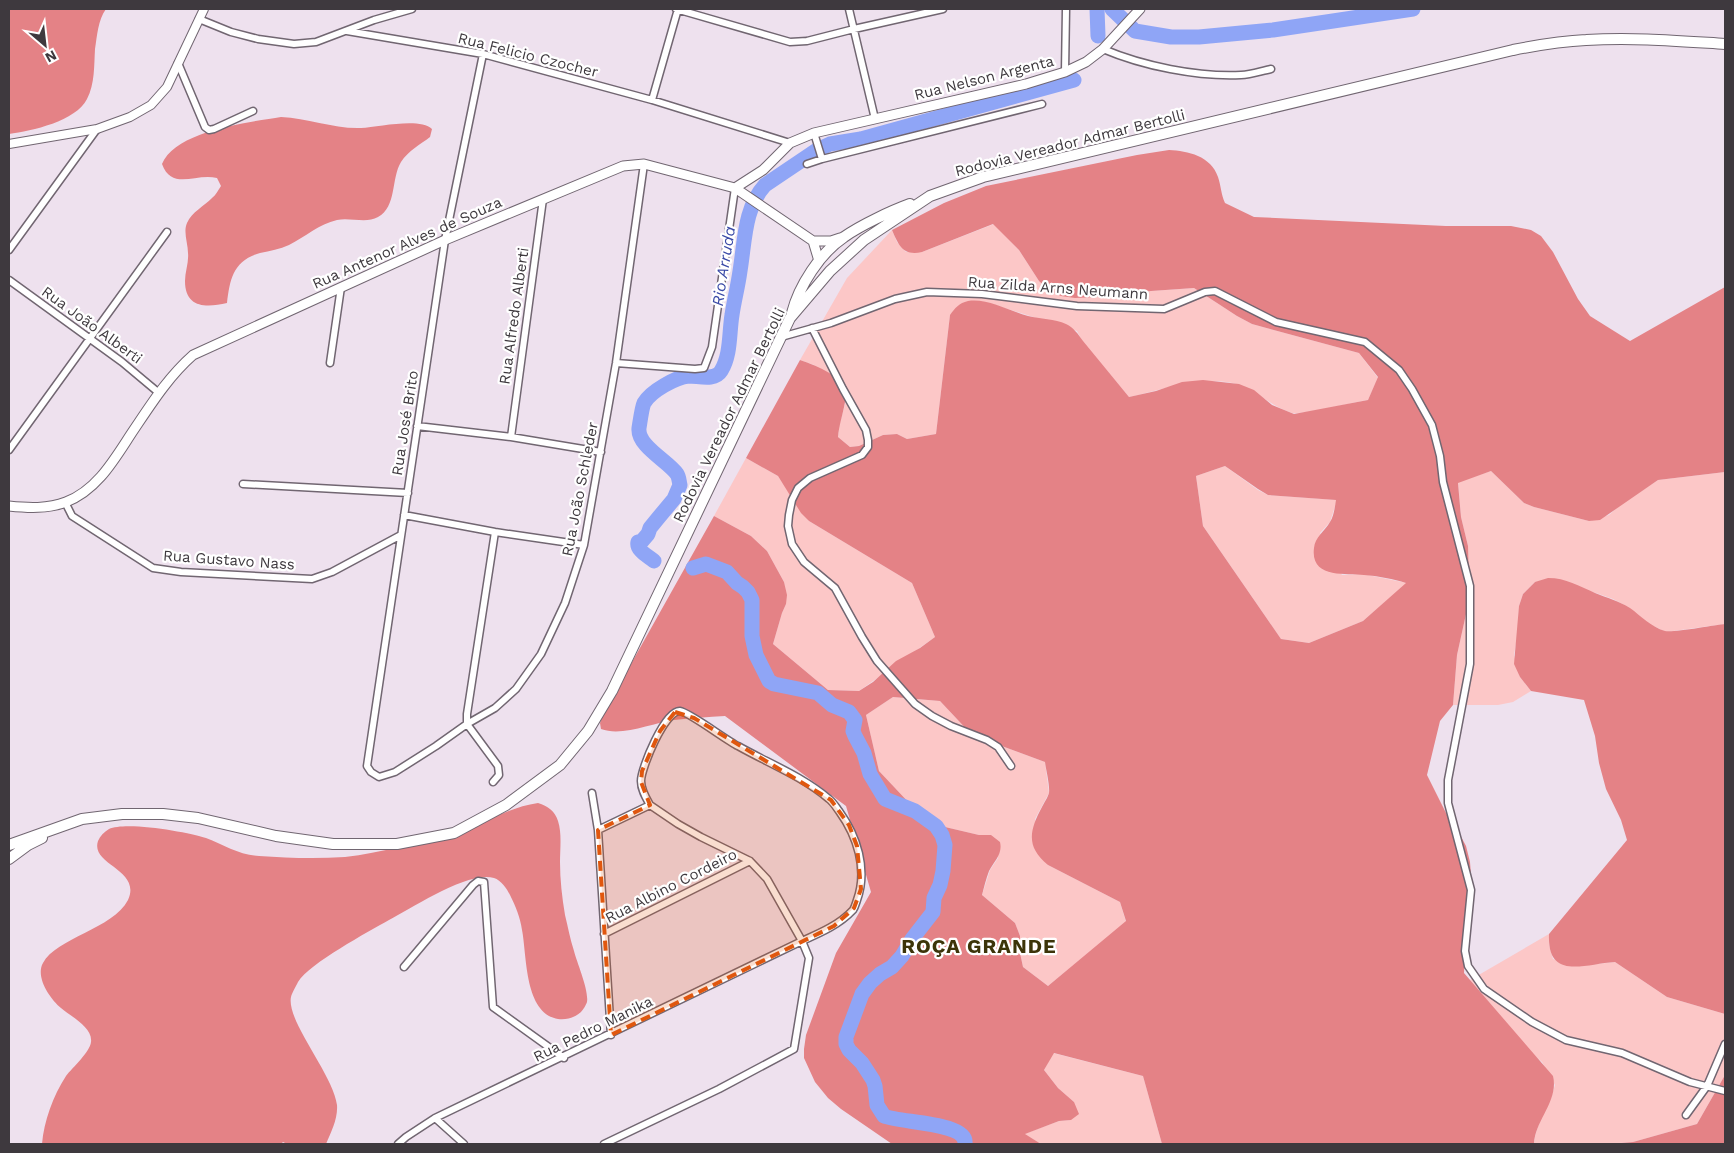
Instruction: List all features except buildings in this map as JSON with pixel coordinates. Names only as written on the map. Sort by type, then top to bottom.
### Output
[{"type":"highway","name":"Rodovia Vereador Admar Bertolli","points":[[9,845],[82,819],[122,814],[163,814],[198,818],[276,836],[333,844],[397,844],[454,833],[506,805],[560,764],[588,731],[612,691],[790,318],[830,271],[864,240],[930,196],[983,177],[1549,43],[1585,40],[1664,39],[1725,44]]},
{"type":"highway","points":[[790,318],[794,303],[804,282],[819,261],[843,237],[897,208],[930,196]]},
{"type":"highway","name":"Rodovia Vereador Admar Bertolli","points":[[9,859],[28,845],[69,823]]},
{"type":"main road","name":"Rua Nelson Argenta","points":[[735,188],[763,170],[790,143],[814,133],[1026,84],[1065,72],[1086,62],[1103,49],[1140,9]]},
{"type":"main road","name":"Rua Antenor Alves de Souza","points":[[65,502],[87,490],[108,470],[159,393],[177,369],[192,355],[446,240],[623,166],[644,164],[735,188],[813,242]]},
{"type":"main road","points":[[819,261],[813,242],[831,241],[843,237]]},
{"type":"main road","points":[[9,506],[35,508],[65,502]]},
{"type":"street","points":[[9,144],[97,129],[130,117],[151,106],[167,87],[204,9]]},
{"type":"street","points":[[347,31],[412,9]]},
{"type":"street","points":[[652,100],[677,9],[790,42],[807,42],[854,29],[943,9]]},
{"type":"street","points":[[849,9],[875,119]]},
{"type":"street","points":[[1065,72],[1066,9]]},
{"type":"street","name":"Rua Felicio Czocher","points":[[199,19],[232,32],[258,39],[294,44],[316,42],[347,31],[483,54],[652,100],[790,143]]},
{"type":"street","points":[[1103,49],[1127,59],[1178,70],[1242,75],[1271,69]]},
{"type":"street","name":"Rua José Brito","points":[[395,772],[379,777],[371,772],[368,766],[446,240],[483,54]]},
{"type":"street","points":[[178,63],[205,127],[210,130],[214,129],[252,111]]},
{"type":"street","points":[[807,164],[1042,104]]},
{"type":"street","points":[[9,250],[97,129]]},
{"type":"street","points":[[814,133],[822,159]]},
{"type":"street","name":"Rua João Schleder","points":[[395,772],[467,724],[495,708],[516,689],[541,654],[565,603],[584,545],[601,452],[616,363],[644,164]]},
{"type":"street","points":[[616,363],[695,369],[704,368],[712,347],[735,188]]},
{"type":"street","name":"Rua Alfredo Alberti","points":[[511,437],[543,199]]},
{"type":"street","points":[[9,450],[167,232]]},
{"type":"street","name":"Rua João Alberti","points":[[9,280],[140,376],[159,393]]},
{"type":"street","points":[[330,363],[341,287]]},
{"type":"street","name":"Rua Zilda Arns Neumann","points":[[782,337],[832,323],[895,299],[927,292],[982,294],[1077,306],[1164,308],[1205,292],[1216,291],[1276,322],[1365,342],[1382,355],[1399,370],[1412,388],[1432,425],[1440,456],[1443,482],[1470,586],[1470,664],[1448,780],[1448,803],[1471,890],[1466,950],[1468,966],[1484,989],[1532,1022],[1566,1040],[1622,1053],[1690,1082],[1725,1091]]},
{"type":"street","points":[[812,328],[842,389],[866,430],[868,447],[862,455],[810,478],[798,488],[792,500],[789,515],[788,526],[792,544],[804,562],[835,588],[877,661],[916,704],[932,716],[951,726],[998,747],[1011,766]]},
{"type":"street","points":[[417,426],[511,437],[601,452]]},
{"type":"street","points":[[243,484],[408,493]]},
{"type":"street","name":"Rua Gustavo Nass","points":[[65,502],[72,516],[153,568],[181,572],[312,579],[332,572],[401,535]]},
{"type":"street","points":[[404,515],[495,532],[584,545]]},
{"type":"street","points":[[493,782],[499,775],[498,766],[467,724],[467,714],[495,532]]},
{"type":"street","name":"Rua Pedro Manika","points":[[398,1144],[435,1118],[564,1058],[834,926],[854,908],[861,889],[858,846],[849,825],[831,800],[802,780],[722,738],[681,711],[675,712],[668,718],[660,730],[642,771],[641,782],[643,792],[650,805]]},
{"type":"street","points":[[592,793],[598,830],[611,1035]]},
{"type":"street","points":[[598,830],[650,805],[701,837],[750,861],[767,879],[802,941],[808,958],[794,1049],[719,1089],[604,1144]]},
{"type":"street","name":"Rua Albino Cordeiro","points":[[604,934],[750,861]]},
{"type":"street","points":[[404,967],[473,885],[478,881],[484,882],[493,1007],[564,1058]]},
{"type":"street","points":[[1686,1114],[1707,1086],[1725,1044]]},
{"type":"street","points":[[435,1118],[464,1144]]},
{"type":"highlighted area","points":[[675,712],[694,718],[831,800],[849,825],[857,846],[861,889],[854,908],[834,926],[611,1035],[598,830],[650,805],[641,782],[642,771],[660,731]]},
{"type":"shaded area","points":[[9,9],[106,9],[101,18],[97,34],[94,74],[90,93],[81,107],[64,119],[52,124],[9,134]]},
{"type":"shaded area","points":[[281,117],[351,128],[409,123],[426,125],[432,129],[430,137],[411,151],[401,162],[391,199],[384,212],[378,217],[368,220],[342,219],[330,222],[289,245],[251,256],[238,266],[234,272],[227,303],[198,304],[189,297],[186,290],[185,278],[188,249],[186,226],[198,209],[213,197],[221,186],[217,178],[178,179],[172,177],[166,172],[162,164],[170,153],[182,143],[197,136],[233,125]]},
{"type":"shaded area","points":[[1169,150],[1191,153],[1204,159],[1215,170],[1225,203],[1254,217],[1446,226],[1511,226],[1531,230],[1541,236],[1553,252],[1578,299],[1590,316],[1630,341],[1725,287],[1725,472],[1658,480],[1600,520],[1589,521],[1524,503],[1491,471],[1458,483],[1461,517],[1468,546],[1468,605],[1457,655],[1453,705],[1440,721],[1427,775],[1447,815],[1466,846],[1470,862],[1471,875],[1467,901],[1464,973],[1553,1076],[1553,1094],[1538,1127],[1534,1144],[1162,1144],[1143,1076],[1054,1053],[1044,1070],[1058,1088],[1074,1102],[1079,1114],[1071,1120],[1059,1121],[1025,1134],[1041,1144],[892,1144],[828,1098],[815,1082],[804,1058],[806,1035],[836,953],[871,892],[846,806],[725,716],[674,720],[628,730],[609,731],[601,729],[600,723],[604,712],[714,516],[751,536],[767,551],[784,582],[787,595],[786,604],[773,644],[828,690],[859,691],[873,682],[896,661],[920,648],[935,637],[912,583],[809,521],[801,513],[778,476],[746,458],[800,360],[831,374],[842,386],[845,393],[845,402],[838,437],[850,447],[859,446],[883,435],[897,434],[907,439],[936,434],[950,315],[958,306],[968,301],[983,301],[1028,316],[1066,324],[1074,329],[1129,397],[1156,391],[1182,382],[1203,380],[1239,384],[1254,390],[1272,405],[1294,414],[1368,400],[1378,377],[1359,353],[1252,324],[1194,288],[1117,296],[1075,298],[1061,296],[1049,290],[1039,281],[1019,250],[993,224],[916,253],[902,248],[892,230],[944,203],[986,186]],"holes":[[[1225,466],[1268,495],[1336,500],[1331,520],[1318,537],[1314,548],[1314,558],[1323,570],[1339,574],[1380,577],[1406,583],[1363,621],[1309,643],[1281,639],[1203,526],[1196,476]],[[893,697],[940,701],[972,735],[1045,762],[1049,793],[1032,831],[1033,845],[1036,852],[1048,865],[1120,902],[1126,921],[1048,986],[1023,967],[1020,953],[1020,936],[1015,923],[982,895],[989,871],[999,854],[1000,842],[991,835],[979,835],[928,823],[879,771],[866,715]]]},
{"type":"shaded area","points":[[994,224],[1019,250],[1039,281],[1117,296],[1194,288],[1252,324],[1359,353],[1378,378],[1368,400],[1297,413],[1283,410],[1245,387],[1227,382],[1202,381],[1129,397],[1082,341],[1077,331],[979,301],[950,315],[936,434],[907,439],[897,434],[883,435],[859,446],[850,447],[838,437],[846,401],[814,365],[800,360],[847,278],[892,230],[897,242],[906,252],[922,252]]},
{"type":"shaded area","points":[[746,458],[778,476],[809,521],[912,583],[935,637],[859,691],[828,690],[773,644],[786,604],[784,582],[767,551],[751,536],[714,516]]},
{"type":"shaded area","points":[[1225,466],[1268,495],[1337,500],[1330,522],[1320,533],[1342,575],[1363,574],[1407,583],[1363,621],[1309,643],[1281,639],[1203,526],[1196,476]]},
{"type":"shaded area","points":[[1491,471],[1524,503],[1589,521],[1609,515],[1620,505],[1658,480],[1725,472],[1725,624],[1666,632],[1647,623],[1628,607],[1613,599],[1596,593],[1535,582],[1523,594],[1519,606],[1518,632],[1514,655],[1520,677],[1531,691],[1513,702],[1498,705],[1453,705],[1457,655],[1468,605],[1468,546],[1461,517],[1458,482]]},
{"type":"shaded area","points":[[1548,578],[1567,581],[1622,603],[1651,624],[1665,631],[1725,624],[1725,1014],[1667,997],[1615,962],[1570,966],[1561,964],[1554,958],[1550,949],[1549,934],[1627,840],[1621,820],[1606,789],[1599,763],[1595,736],[1584,700],[1531,691],[1520,677],[1514,664],[1519,606],[1523,594],[1535,582]]},
{"type":"shaded area","points":[[893,697],[940,701],[972,735],[1045,762],[1049,793],[1035,819],[1048,865],[1120,902],[1126,922],[1048,986],[1023,967],[1020,953],[1020,936],[1015,923],[982,895],[990,870],[998,858],[991,835],[979,835],[928,823],[879,771],[866,715]]},
{"type":"shaded area","points":[[538,803],[548,807],[553,812],[557,817],[559,826],[560,875],[565,915],[587,997],[586,1005],[578,1014],[570,1018],[558,1019],[547,1014],[539,1006],[529,982],[520,921],[509,893],[494,878],[483,877],[470,880],[426,899],[354,940],[314,966],[298,982],[291,997],[291,1007],[302,1034],[334,1092],[337,1105],[335,1120],[326,1144],[287,1144],[283,1142],[281,1144],[42,1144],[47,1118],[57,1092],[66,1076],[88,1050],[91,1037],[80,1022],[52,999],[42,981],[41,969],[50,954],[110,919],[121,910],[128,900],[130,890],[128,881],[123,874],[101,856],[98,849],[98,841],[107,830],[129,826],[172,830],[206,838],[238,852],[252,855],[302,858],[345,857],[418,844],[463,830],[515,809]]},
{"type":"shaded area","points":[[1549,934],[1549,945],[1553,959],[1579,966],[1615,962],[1667,997],[1725,1014],[1725,1075],[1697,1124],[1633,1142],[1610,1144],[1534,1144],[1537,1129],[1555,1085],[1542,1062],[1470,980]]},
{"type":"shaded area","points":[[1053,1053],[1143,1076],[1162,1144],[1041,1144],[1024,1134],[1059,1121],[1071,1120],[1074,1102],[1058,1088],[1044,1070]]},
{"type":"shaded area","points":[[1725,1075],[1725,1144],[1610,1144],[1633,1142],[1697,1124]]},
{"type":"waterway","name":"Rio Arruda","points":[[1097,9],[1098,36]]},
{"type":"waterway","points":[[1112,9],[1135,31],[1171,37],[1199,37],[1273,30],[1413,9]]},
{"type":"waterway","name":"Rio Arruda","points":[[654,561],[639,548],[638,542],[642,541],[648,534],[650,528],[674,499],[680,485],[677,474],[648,447],[640,435],[639,428],[643,405],[647,398],[671,382],[689,376],[711,377],[721,371],[727,358],[746,225],[753,204],[765,185],[817,150],[830,144],[861,139],[1074,80]]},
{"type":"waterway","name":"Rio Arruda","points":[[693,568],[706,564],[727,572],[748,592],[752,600],[752,636],[756,655],[769,681],[774,684],[818,693],[832,705],[849,712],[855,720],[853,731],[864,753],[870,774],[885,799],[915,811],[936,826],[942,835],[945,845],[943,871],[940,885],[934,898],[933,912],[912,939],[902,956],[892,967],[870,983],[862,994],[846,1037],[846,1044],[873,1080],[877,1105],[884,1116],[945,1127],[956,1131],[963,1137],[965,1144]]},
{"type":"district","name":"ROÇA GRANDE","points":[[979,946]]}]
